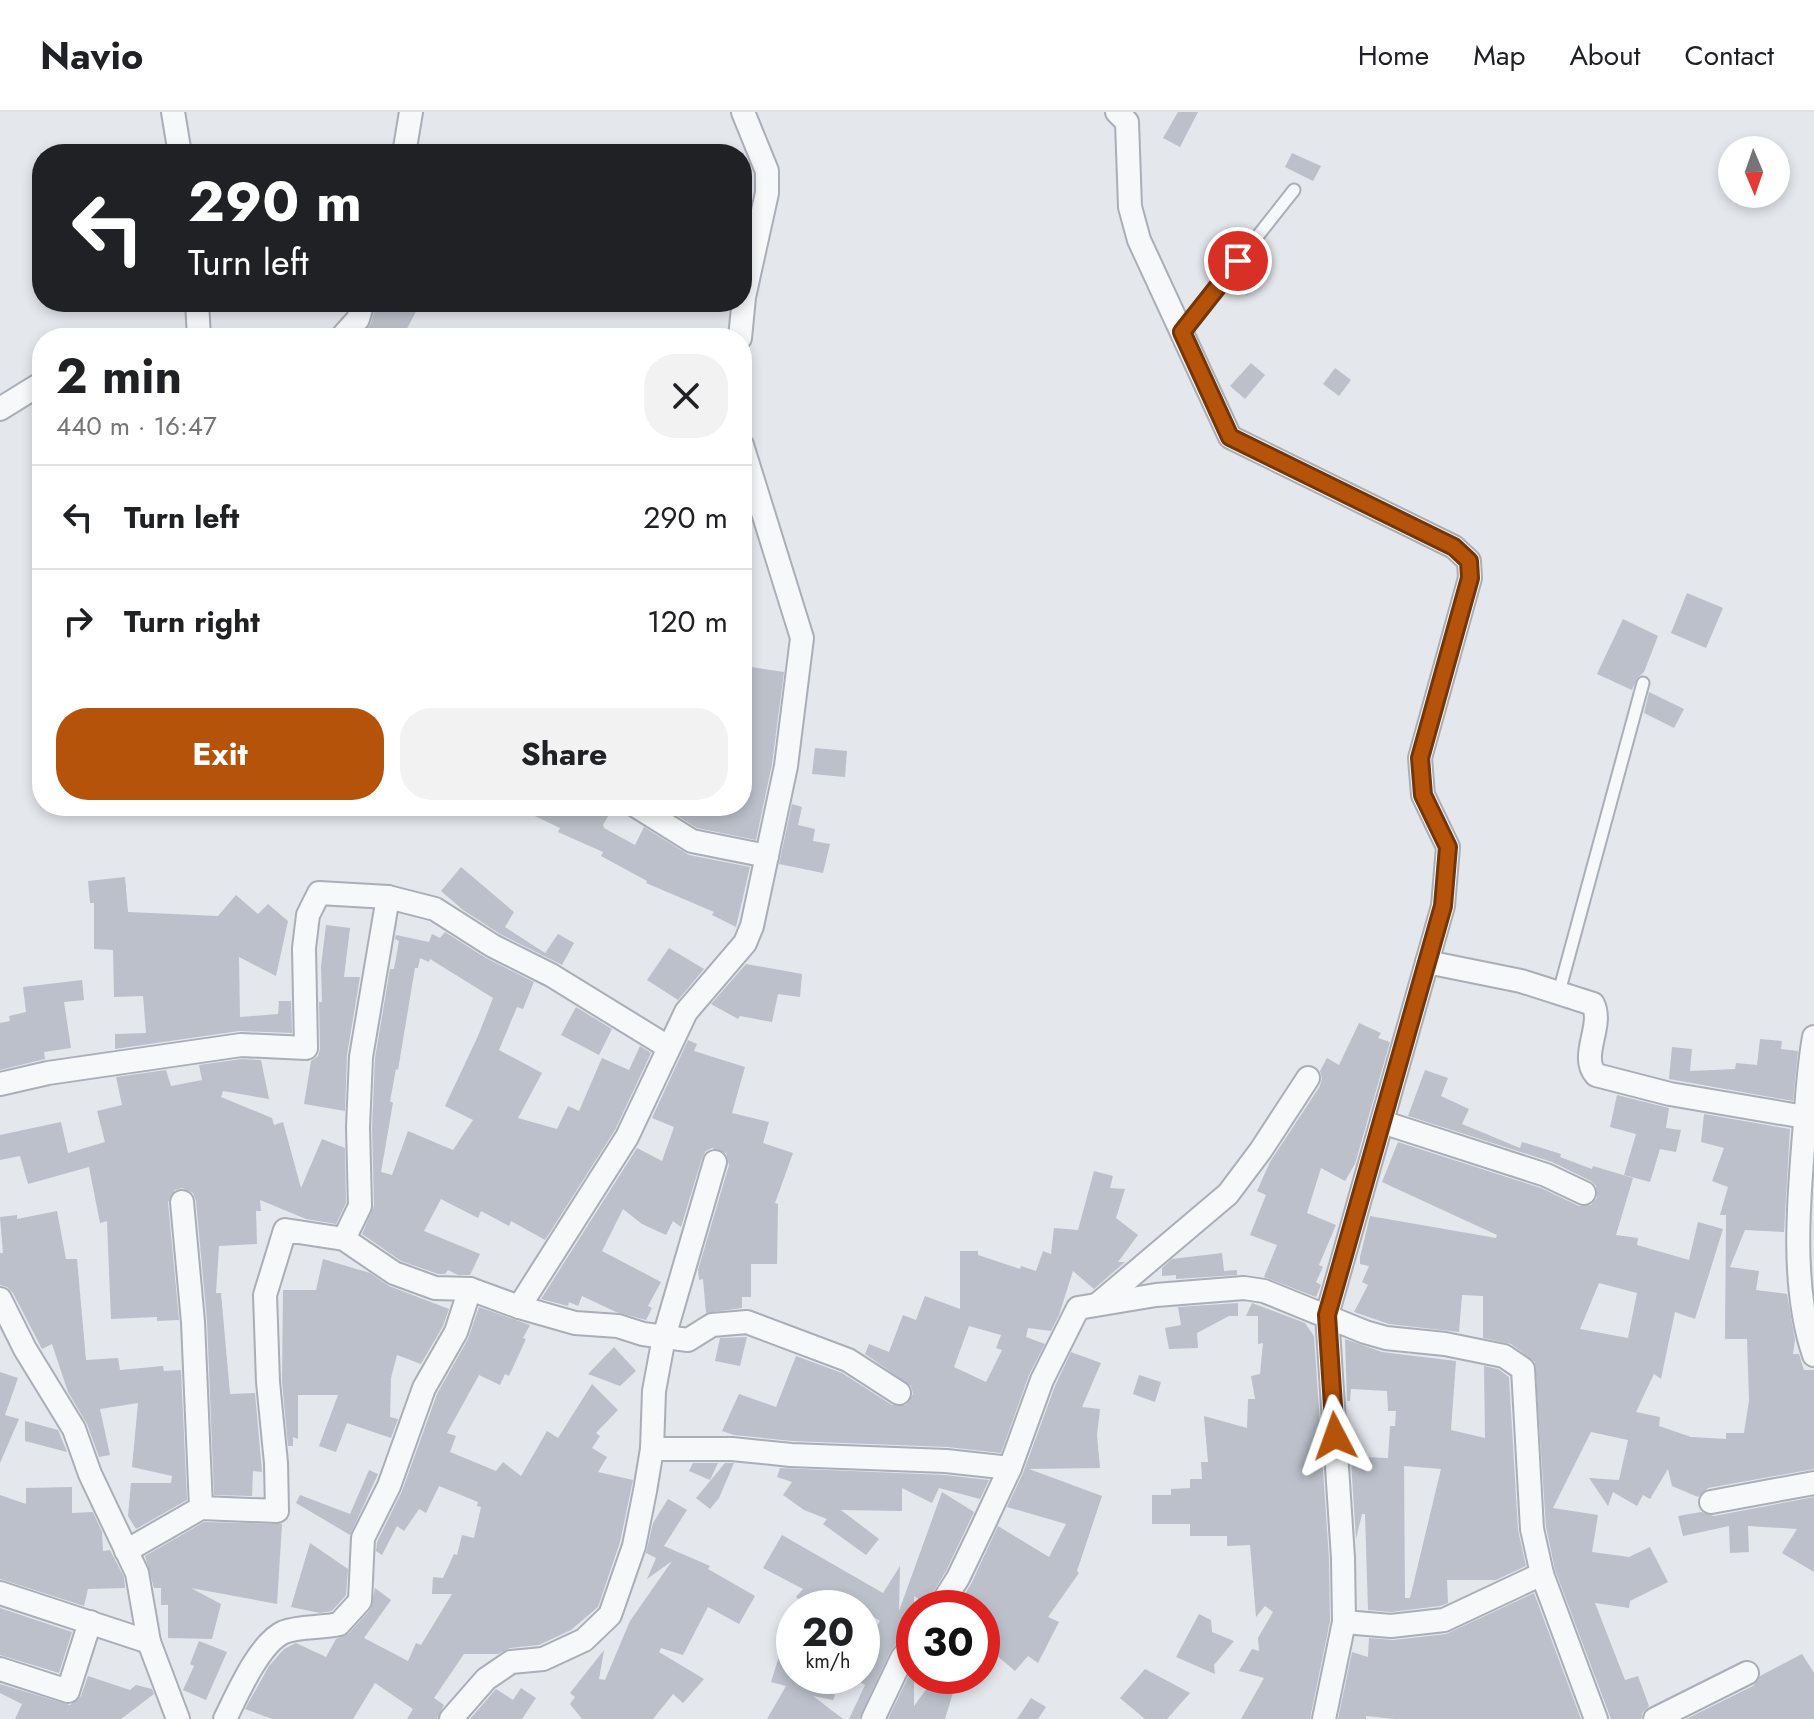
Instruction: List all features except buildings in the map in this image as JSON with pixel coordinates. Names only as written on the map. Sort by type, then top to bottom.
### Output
[{"type":"street","points":[[173,112],[178,144]]},
{"type":"street","points":[[406,144],[411,112]]},
{"type":"street","points":[[743,112],[767,171],[767,193],[752,261]]},
{"type":"street","points":[[1117,112],[1127,122],[1130,207],[1139,240],[1230,437],[1454,547],[1469,561],[1470,578],[1420,758],[1423,795],[1448,847],[1443,906],[1327,1315],[1343,1558],[1344,1622],[1324,1719]]},
{"type":"street","points":[[0,409],[32,389]]},
{"type":"street","points":[[519,1307],[627,1137],[686,1012],[745,943],[786,766],[802,638],[752,477]]},
{"type":"street","points":[[652,816],[692,841],[767,856]]},
{"type":"street","points":[[0,1084],[48,1073],[241,1045],[306,1048],[304,948],[308,915],[319,893],[388,897],[435,909],[668,1047]]},
{"type":"street","points":[[344,1239],[360,1206],[358,1127],[361,1057],[388,897]]},
{"type":"street","points":[[1427,962],[1521,981],[1585,1000],[1595,1009],[1589,1061],[1596,1075],[1670,1094],[1805,1117]]},
{"type":"street","points":[[1814,1037],[1801,1183],[1808,1338],[1814,1355]]},
{"type":"street","points":[[1098,1304],[1228,1194],[1308,1078]]},
{"type":"street","points":[[1382,1122],[1546,1175],[1584,1193]]},
{"type":"street","points":[[451,1719],[486,1679],[511,1662],[543,1659],[584,1640],[610,1615],[634,1546],[652,1449],[654,1391],[664,1337],[715,1162]]},
{"type":"street","points":[[182,1202],[193,1322],[201,1508]]},
{"type":"street","points":[[126,1551],[201,1508],[277,1511],[265,1295],[285,1230],[344,1239],[394,1273],[435,1288],[470,1289],[575,1323],[618,1326],[643,1334],[688,1340],[712,1325],[747,1322],[848,1360],[899,1393]]},
{"type":"street","points":[[950,1590],[1010,1468],[1042,1380],[1078,1308],[1156,1295],[1244,1288],[1264,1291],[1365,1332],[1504,1356],[1523,1369],[1532,1529],[1542,1574],[1596,1719]]},
{"type":"street","points":[[225,1719],[254,1665],[271,1641],[285,1631],[339,1624],[360,1601],[363,1538],[389,1486],[424,1388],[456,1332],[470,1289]]},
{"type":"street","points":[[0,1299],[25,1349],[74,1429],[90,1474],[137,1573],[149,1642],[178,1719]]},
{"type":"street","points":[[652,1449],[732,1449],[791,1455],[946,1461],[1010,1468]]},
{"type":"street","points":[[1711,1502],[1814,1483]]},
{"type":"street","points":[[1344,1622],[1391,1626],[1444,1620],[1542,1574]]},
{"type":"street","points":[[0,1593],[149,1642]]},
{"type":"street","points":[[0,1669],[68,1691],[90,1622]]},
{"type":"street","points":[[873,1719],[896,1671]]},
{"type":"street","points":[[1655,1719],[1747,1673]]},
{"type":"lane","points":[[1182,332],[1294,190]]},
{"type":"lane","points":[[1559,992],[1643,683]]},
{"type":"route","points":[[1238,261],[1182,332],[1230,437],[1454,547],[1469,561],[1470,578],[1420,758],[1423,795],[1448,847],[1443,906],[1327,1315],[1335,1436]]}]
